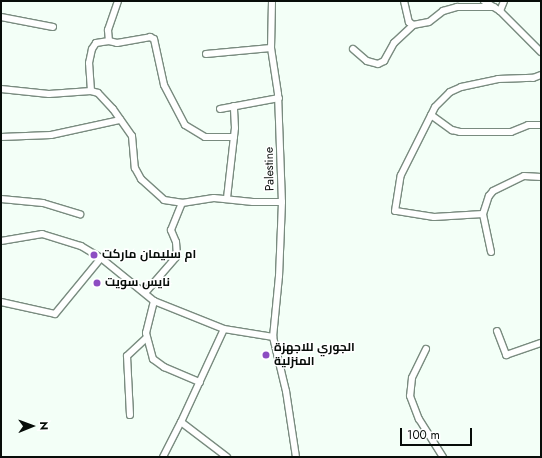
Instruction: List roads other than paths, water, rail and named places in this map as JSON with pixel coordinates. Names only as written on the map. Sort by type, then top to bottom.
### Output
[{"type":"street","points":[[109,41],[108,30],[118,1]]},
{"type":"street","name":"Palestine","points":[[272,1],[271,48],[278,98],[282,202],[279,276],[273,337],[286,391],[296,457]]},
{"type":"street","points":[[404,1],[407,16],[413,25]]},
{"type":"street","points":[[484,1],[497,9],[541,52]]},
{"type":"street","points":[[497,9],[504,1]]},
{"type":"street","points":[[353,49],[368,61],[378,64],[384,61],[394,43],[413,25],[429,22],[443,11],[457,7],[497,9]]},
{"type":"street","points":[[1,17],[53,27]]},
{"type":"street","points":[[91,91],[89,63],[92,49],[96,43],[109,41],[117,43],[150,37],[154,39],[164,85],[185,125],[205,137],[234,137]]},
{"type":"street","points":[[206,54],[271,48]]},
{"type":"street","points":[[483,214],[434,217],[395,211],[401,175],[432,114],[442,99],[461,87],[498,79],[533,78],[541,75]]},
{"type":"street","points":[[1,89],[49,94],[91,91],[98,93],[109,104],[132,136],[135,168],[141,179],[160,198],[182,204],[206,198],[227,198],[253,202],[282,202]]},
{"type":"street","points":[[220,109],[278,98]]},
{"type":"street","points":[[227,198],[234,137],[234,106]]},
{"type":"street","points":[[432,114],[452,130],[460,132],[516,132],[520,127],[541,125]]},
{"type":"street","points":[[1,137],[51,135],[120,120]]},
{"type":"street","points":[[491,252],[483,214],[488,196],[493,191],[524,176],[541,177]]},
{"type":"street","points":[[1,199],[43,202],[80,214]]},
{"type":"street","points":[[145,293],[177,256],[176,242],[171,230],[182,204]]},
{"type":"street","points":[[1,241],[42,234],[81,246],[101,258],[154,301],[224,329],[273,337]]},
{"type":"street","points":[[1,302],[55,314],[101,258]]},
{"type":"street","points":[[154,301],[148,319],[146,338],[153,359],[158,363],[200,382]]},
{"type":"street","points":[[163,457],[224,329]]},
{"type":"street","points":[[497,331],[506,355],[541,343]]},
{"type":"street","points":[[130,415],[128,356],[146,338]]},
{"type":"street","points":[[426,349],[412,378],[410,396],[419,419],[443,457]]},
{"type":"street","points":[[181,422],[227,457]]},
{"type":"place","name":"ام سليمان ماركت","points":[[94,255]]},
{"type":"place","name":"نايس سويت","points":[[97,283]]},
{"type":"place","name":"الجوري للاجهزة المنزلية","points":[[266,355]]}]
